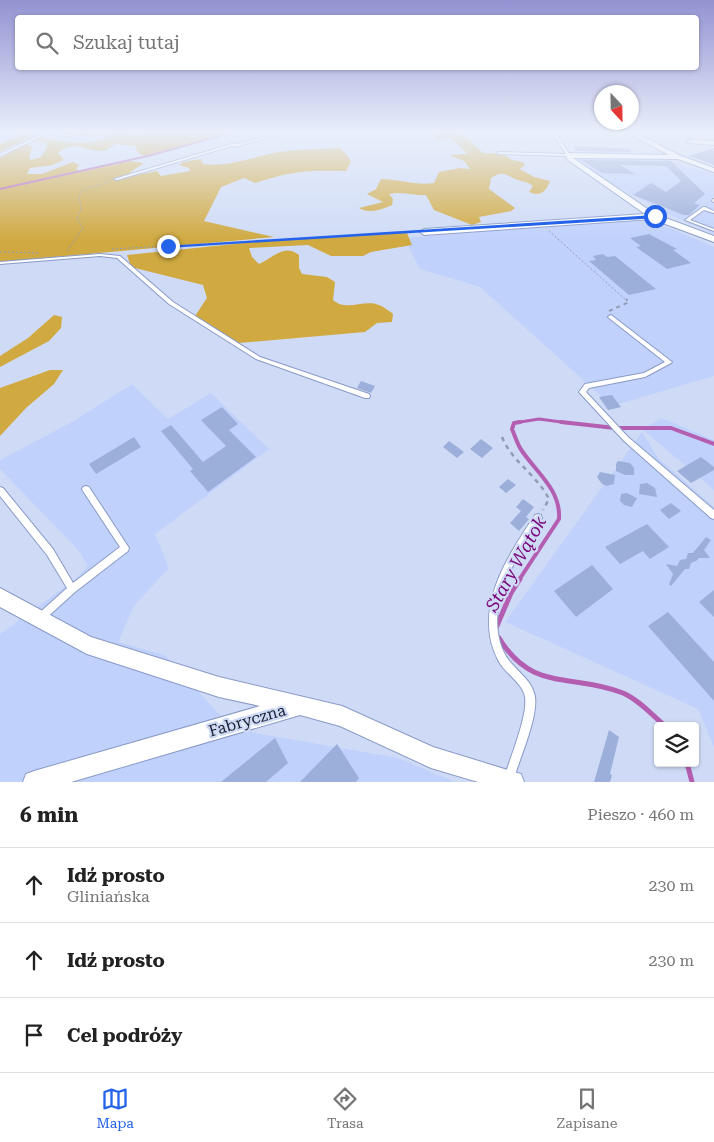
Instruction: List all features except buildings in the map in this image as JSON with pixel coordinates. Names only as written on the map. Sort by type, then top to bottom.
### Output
[{"type":"street","points":[[583,167],[655,216],[714,239]]},
{"type":"street","points":[[424,232],[655,216]]},
{"type":"street","points":[[0,598],[87,645],[219,687],[300,705]]},
{"type":"street","name":"Fabryczna","points":[[34,782],[300,705],[342,716],[432,758],[511,781]]},
{"type":"lane","points":[[116,179],[156,167]]},
{"type":"lane","points":[[714,212],[704,208],[687,220],[714,230]]},
{"type":"lane","points":[[0,263],[100,255],[118,257],[171,303],[258,358],[366,396]]},
{"type":"lane","points":[[611,317],[669,362],[646,375],[587,386],[582,392],[626,439],[714,515]]},
{"type":"lane","points":[[39,618],[72,589],[125,548],[86,489]]},
{"type":"lane","points":[[0,490],[50,552],[72,589]]},
{"type":"lane","points":[[511,781],[528,716],[530,697],[516,674],[502,659],[492,633],[494,600],[507,571],[538,518]]},
{"type":"path","points":[[67,251],[76,242],[83,228],[77,219],[81,209],[79,196],[83,190],[116,179]]},
{"type":"path","points":[[546,225],[549,233],[629,302],[606,312],[611,317]]},
{"type":"path","points":[[105,250],[424,232]]},
{"type":"path","points":[[59,252],[77,251]]},
{"type":"path","points":[[0,252],[44,253]]},
{"type":"path","points":[[502,437],[505,446],[511,454],[545,489],[549,500],[538,518]]},
{"type":"shaded area","points":[[0,167],[34,167],[30,168],[27,174],[42,174],[59,167],[77,167],[76,169],[81,172],[101,167],[137,167],[129,173],[132,176],[157,171],[161,176],[190,171],[187,167],[348,167],[346,171],[300,172],[255,183],[244,178],[221,187],[204,221],[274,237],[0,262]]},
{"type":"shaded area","points":[[469,167],[522,167],[520,169],[534,177],[550,181],[544,191],[536,194],[529,192],[533,186],[529,184],[506,174],[496,175],[491,178],[489,189],[515,208],[511,211],[479,217],[481,222],[472,225],[434,210],[426,195],[389,194],[393,199],[392,205],[371,211],[359,208],[383,202],[367,194],[376,189],[381,179],[428,184],[434,183],[439,172],[460,168],[470,169]]},
{"type":"shaded area","points":[[692,167],[714,174],[714,234],[665,213],[585,168]]},
{"type":"shaded area","points":[[649,219],[714,247],[714,376],[612,406],[480,287],[420,269],[404,238]]},
{"type":"shaded area","points":[[407,233],[412,245],[371,252],[363,256],[331,256],[308,245],[249,248],[252,257],[259,264],[283,251],[294,252],[299,255],[299,268],[302,274],[327,277],[335,282],[333,300],[344,305],[373,304],[381,306],[393,314],[392,322],[377,323],[365,332],[239,343],[195,316],[207,298],[203,285],[131,267],[127,255],[282,239]]},
{"type":"shaded area","points":[[54,315],[62,317],[61,328],[49,341],[0,367],[0,356],[28,338]]},
{"type":"shaded area","points":[[50,370],[63,370],[54,384],[26,408],[0,436],[0,388]]},
{"type":"shaded area","points":[[132,384],[168,419],[211,393],[269,449],[155,534],[169,568],[134,606],[118,642],[165,655],[233,729],[398,758],[455,782],[0,782],[0,634],[74,580],[88,566],[79,551],[0,469],[0,460],[72,422]]},
{"type":"shaded area","points":[[662,418],[714,440],[714,490],[642,429]]},
{"type":"shaded area","points":[[642,432],[659,459],[714,507],[714,747],[698,709],[505,622]]},
{"type":"waterway","points":[[0,189],[96,167]]},
{"type":"waterway","name":"Stary Wątok","points":[[514,423],[539,419],[564,422]]},
{"type":"waterway","name":"Stary Wątok","points":[[514,423],[520,422]]},
{"type":"waterway","name":"Stary Wątok","points":[[564,422],[615,428]]},
{"type":"waterway","name":"Stary Wątok","points":[[564,422],[569,423]]},
{"type":"waterway","name":"Stary Wątok","points":[[514,423],[512,429],[519,446],[547,482],[559,509],[559,519],[519,580]]},
{"type":"waterway","name":"Stary Wątok","points":[[617,428],[671,428],[714,444]]},
{"type":"waterway","name":"Stary Wątok","points":[[496,628],[511,593],[520,579]]},
{"type":"waterway","name":"Stary Wątok","points":[[499,638],[512,655],[525,667],[555,679],[605,687],[623,693],[640,704],[660,722]]},
{"type":"waterway","name":"Stary Wątok","points":[[688,767],[692,782]]},
{"type":"route","points":[[168,246],[537,225],[655,216]]}]
